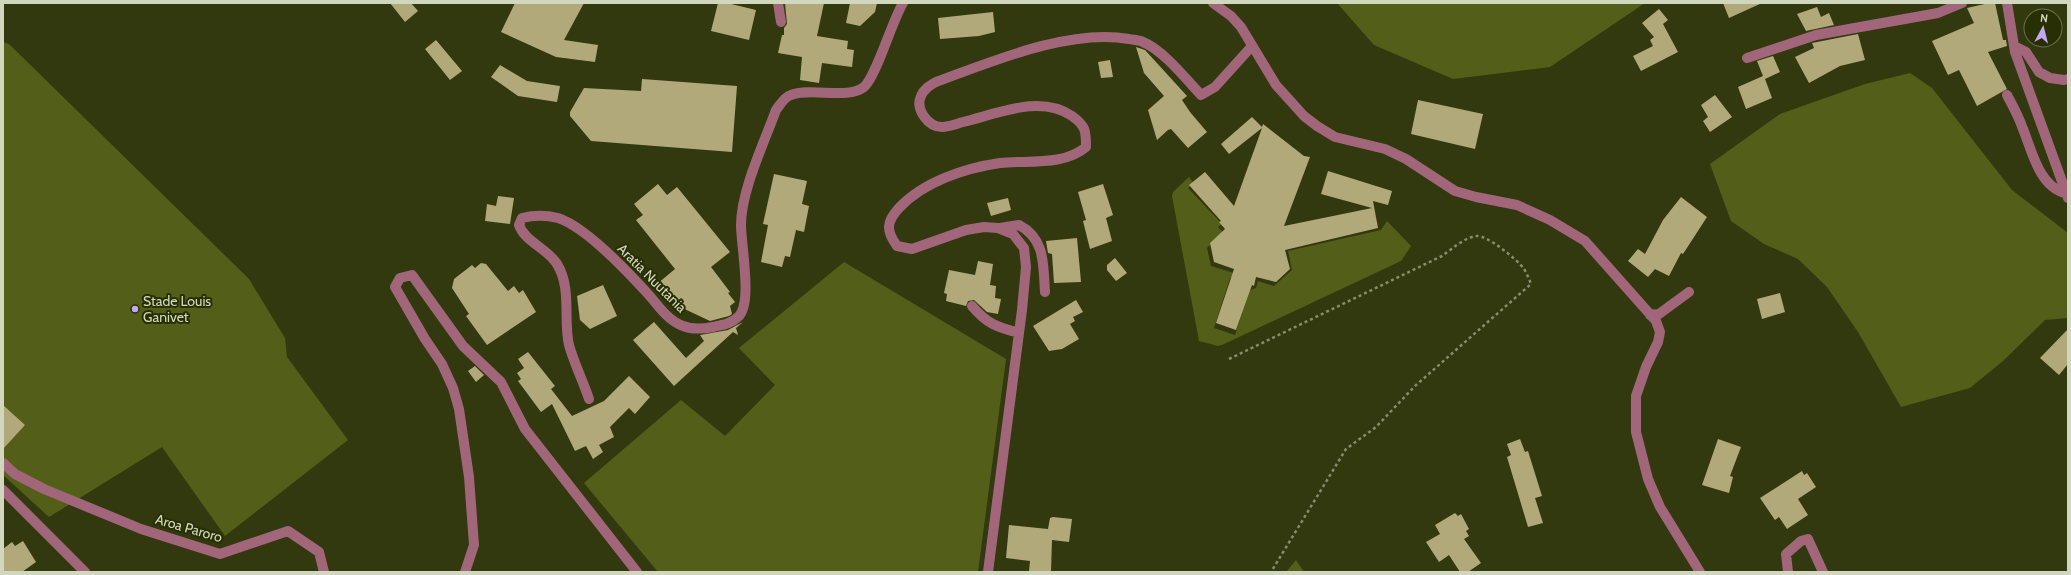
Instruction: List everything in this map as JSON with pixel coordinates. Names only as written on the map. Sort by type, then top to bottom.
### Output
[{"type":"street","points":[[778,3],[781,22]]},
{"type":"street","name":"Aratia Nuutania","points":[[589,399],[569,346],[566,330],[567,305],[560,271],[557,264],[545,250],[522,233],[519,225],[522,218],[534,215],[558,218],[578,229],[614,259],[670,318],[682,326],[697,330],[733,321],[740,315],[746,287],[741,225],[742,211],[746,192],[776,110],[790,95],[821,92],[850,93],[863,87],[870,80],[892,25],[903,3]]},
{"type":"street","points":[[1213,3],[1236,22],[1276,85],[1304,116],[1335,137],[1385,149],[1406,158],[1455,191],[1476,197],[1517,205],[1550,220],[1585,241],[1650,315],[1658,325],[1660,332],[1658,342],[1646,367],[1636,396],[1636,432],[1640,454],[1648,479],[1660,507],[1700,572]]},
{"type":"street","points":[[1747,58],[1816,35],[1938,13],[1962,3]]},
{"type":"street","points":[[2007,3],[2014,46],[2067,195]]},
{"type":"street","points":[[1045,292],[1039,244],[1035,236],[1019,226],[998,228],[984,227],[966,230],[912,249],[897,246],[890,236],[889,225],[893,215],[907,200],[930,186],[963,171],[999,163],[1059,160],[1077,154],[1086,147],[1086,132],[1081,123],[1067,113],[1047,106],[1018,108],[941,127],[926,121],[920,109],[920,98],[925,89],[942,80],[1034,49],[1081,37],[1115,36],[1143,42],[1154,49],[1201,95],[1214,86],[1252,46]]},
{"type":"street","points":[[2014,46],[2026,52],[2038,72],[2050,78],[2064,80],[2068,79]]},
{"type":"street","points":[[2008,95],[2020,119],[2039,169],[2049,184],[2059,192],[2067,195]]},
{"type":"street","points":[[988,572],[1019,333],[1026,267],[1024,248],[1013,234],[998,228]]},
{"type":"street","points":[[465,572],[474,545],[469,477],[459,409],[453,388],[442,364],[425,339],[395,287],[400,278],[412,275],[463,346],[501,382],[525,429],[637,572]]},
{"type":"street","points":[[1650,315],[1659,314],[1689,292]]},
{"type":"street","points":[[972,306],[982,318],[991,324],[1019,333]]},
{"type":"street","name":"Aroa Paroro","points":[[3,463],[15,474],[44,489],[141,529],[220,554],[288,531],[319,552],[324,572]]},
{"type":"street","points":[[4,493],[85,572]]},
{"type":"street","points":[[1788,572],[1786,554],[1801,541],[1808,539],[1824,572]]},
{"type":"path","points":[[1229,359],[1442,256],[1471,237],[1485,237],[1511,256],[1524,269],[1531,284],[1414,386],[1376,427],[1346,449],[1272,572]]},
{"type":"green space","points":[[1337,3],[1645,3],[1550,67],[1453,79],[1374,45]]},
{"type":"green space","name":"Stade Louis Ganivet","points":[[3,42],[9,44],[249,279],[285,338],[287,357],[348,440],[225,536],[162,447],[49,517],[3,475]]},
{"type":"green space","points":[[1910,73],[1932,88],[2012,190],[2068,233],[2068,318],[2045,320],[2003,361],[1970,388],[1901,407],[1858,332],[1827,287],[1798,259],[1764,244],[1731,221],[1710,164],[1780,114],[1865,84]]},
{"type":"green space","points":[[1189,177],[1194,184],[1188,188],[1222,224],[1218,227],[1223,232],[1207,248],[1211,266],[1237,274],[1235,278],[1230,278],[1214,328],[1235,335],[1250,290],[1256,288],[1258,281],[1274,286],[1292,270],[1288,251],[1381,230],[1387,221],[1411,246],[1401,261],[1222,345],[1218,346],[1199,341],[1172,196],[1173,192]]},
{"type":"green space","points":[[844,262],[1006,359],[978,572],[658,572],[584,483],[681,400],[725,436],[775,385],[739,348]]},
{"type":"green space","points":[[1296,560],[1304,572],[1286,572]]},
{"type":"building","points":[[390,3],[411,3],[418,11],[405,22]]},
{"type":"building","points":[[515,3],[584,3],[564,40],[598,45],[595,62],[556,57],[501,32]]},
{"type":"building","points":[[718,3],[727,3],[756,10],[749,40],[711,31]]},
{"type":"building","points":[[785,3],[824,3],[817,36],[848,41],[847,49],[854,50],[852,67],[822,63],[819,83],[800,80],[802,57],[778,53],[782,35],[784,35],[784,28],[787,24]]},
{"type":"building","points":[[850,3],[877,3],[875,12],[860,26],[846,23]]},
{"type":"building","points":[[1723,3],[1762,3],[1729,18]]},
{"type":"building","points":[[1995,3],[2003,40],[2006,40],[2007,46],[1988,52],[2007,89],[1977,106],[1959,70],[1948,75],[1932,41],[1974,23],[1967,8]]},
{"type":"building","points":[[1817,7],[1821,17],[1829,13],[1834,25],[1806,31],[1797,14]]},
{"type":"building","points":[[1659,9],[1668,20],[1663,24],[1678,52],[1641,71],[1633,56],[1653,46],[1650,40],[1654,37],[1642,23]]},
{"type":"building","points":[[993,12],[995,32],[979,36],[940,39],[938,18]]},
{"type":"building","points":[[1858,34],[1865,60],[1840,66],[1809,83],[1795,57],[1814,48],[1812,43]]},
{"type":"building","points":[[436,40],[462,71],[450,80],[425,49]]},
{"type":"building","points":[[1136,47],[1145,50],[1187,96],[1182,100],[1207,132],[1188,148],[1171,129],[1157,140],[1148,110],[1164,96],[1144,73]]},
{"type":"building","points":[[1773,56],[1780,72],[1765,79],[1772,98],[1746,109],[1738,87],[1763,76],[1757,61]]},
{"type":"building","points":[[1110,60],[1113,77],[1101,78],[1098,62]]},
{"type":"building","points":[[500,65],[527,81],[560,86],[557,102],[518,96],[491,77]]},
{"type":"building","points":[[642,79],[737,86],[732,152],[591,141],[570,116],[570,112],[584,88],[641,91]]},
{"type":"building","points":[[1715,95],[1732,117],[1710,132],[1703,121],[1708,117],[1701,105]]},
{"type":"building","points":[[1418,100],[1483,114],[1475,149],[1411,134]]},
{"type":"building","points":[[1252,117],[1262,127],[1263,124],[1304,156],[1310,157],[1284,226],[1372,208],[1321,194],[1328,171],[1392,191],[1388,205],[1373,201],[1378,228],[1285,250],[1290,269],[1276,282],[1256,277],[1254,286],[1252,285],[1236,330],[1216,323],[1234,269],[1214,262],[1210,243],[1225,229],[1219,222],[1221,221],[1189,185],[1205,172],[1234,206],[1262,128],[1229,154],[1221,144]]},
{"type":"building","points":[[774,174],[807,181],[802,204],[809,206],[804,232],[796,230],[790,257],[785,256],[782,267],[761,262],[768,225],[763,224]]},
{"type":"building","points":[[658,184],[667,195],[677,187],[730,252],[711,267],[730,292],[728,293],[735,302],[730,306],[732,314],[729,316],[710,321],[676,305],[657,284],[675,269],[636,220],[643,215],[634,204]]},
{"type":"building","points":[[1103,184],[1113,215],[1106,218],[1112,241],[1090,249],[1083,221],[1086,220],[1078,192]]},
{"type":"building","points":[[498,196],[514,198],[510,224],[485,221],[487,204],[496,206]]},
{"type":"building","points":[[1681,197],[1707,217],[1683,254],[1681,253],[1669,276],[1655,269],[1648,277],[1628,261],[1638,249],[1645,254],[1663,220]]},
{"type":"building","points":[[1008,198],[1011,210],[991,216],[987,203]]},
{"type":"building","points":[[1077,238],[1081,282],[1054,283],[1052,254],[1048,253],[1046,241]]},
{"type":"building","points":[[1115,258],[1127,273],[1116,281],[1107,270],[1107,265]]},
{"type":"building","points":[[978,261],[993,264],[990,285],[996,286],[995,298],[1001,299],[998,314],[987,312],[974,300],[968,301],[966,306],[946,301],[947,294],[944,293],[949,270],[975,275]]},
{"type":"building","points":[[481,263],[486,264],[508,291],[514,286],[519,293],[523,290],[536,312],[487,345],[466,316],[469,314],[452,288],[454,279],[472,265],[475,268]]},
{"type":"building","points":[[603,285],[617,316],[590,329],[580,320],[577,296]]},
{"type":"building","points":[[1780,293],[1785,312],[1762,319],[1757,299]]},
{"type":"building","points":[[1076,300],[1083,312],[1073,317],[1075,321],[1070,324],[1079,339],[1062,349],[1049,351],[1033,326]]},
{"type":"building","points":[[654,322],[686,358],[704,341],[700,335],[728,330],[743,322],[736,328],[738,335],[733,332],[674,386],[633,340]]},
{"type":"building","points":[[2068,329],[2068,364],[2059,375],[2040,358]]},
{"type":"building","points":[[528,352],[555,386],[551,389],[572,416],[604,401],[629,376],[650,397],[635,414],[629,408],[610,427],[614,437],[599,445],[603,452],[593,459],[586,446],[575,451],[552,404],[541,412],[518,381],[521,379],[517,373],[524,368],[518,359]]},
{"type":"building","points":[[475,366],[484,375],[476,382],[468,371]]},
{"type":"building","points":[[3,405],[25,425],[3,449]]},
{"type":"building","points":[[1520,439],[1525,452],[1528,451],[1542,496],[1535,498],[1543,523],[1528,527],[1507,457],[1511,455],[1507,444]]},
{"type":"building","points":[[1718,439],[1741,447],[1730,476],[1733,477],[1729,493],[1702,485]]},
{"type":"building","points":[[1802,471],[1804,475],[1807,473],[1816,487],[1798,499],[1808,515],[1787,529],[1779,517],[1775,520],[1760,498]]},
{"type":"building","points":[[1455,513],[1458,516],[1461,514],[1469,529],[1466,531],[1469,536],[1464,539],[1481,563],[1468,572],[1460,572],[1449,555],[1439,562],[1426,542],[1440,534],[1435,525]]},
{"type":"building","points":[[1050,518],[1072,519],[1069,542],[1052,540],[1051,572],[1029,571],[1030,561],[1006,558],[1009,525],[1048,529]]},
{"type":"building","points":[[23,541],[36,562],[22,572],[3,572],[3,549],[12,542],[15,546]]},
{"type":"place","name":"Stade Louis Ganivet","points":[[135,309]]}]
